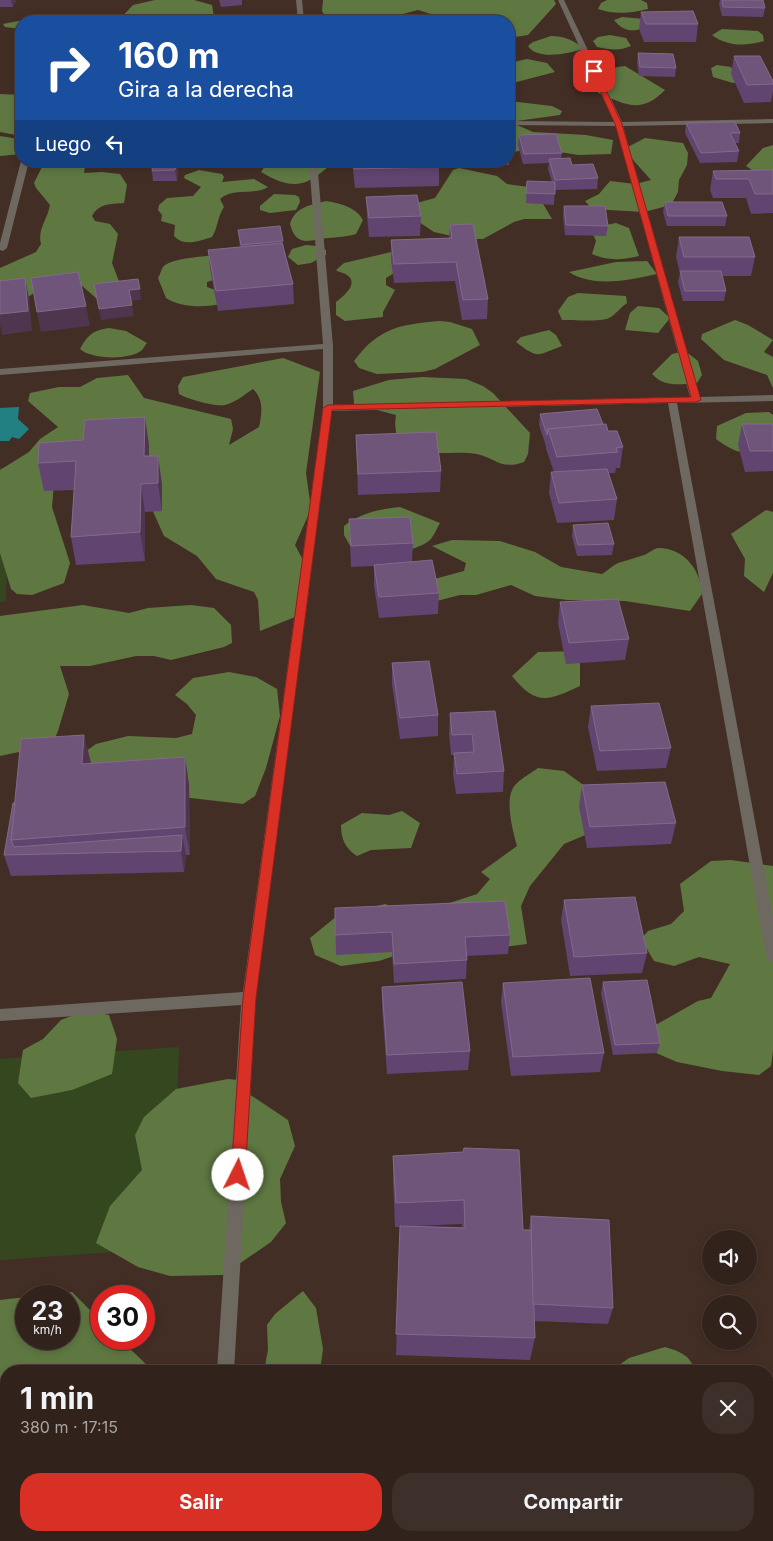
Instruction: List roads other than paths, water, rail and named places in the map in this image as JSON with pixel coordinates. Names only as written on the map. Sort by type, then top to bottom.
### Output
[{"type":"street","points":[[299,0],[300,15]]},
{"type":"street","points":[[562,0],[619,124],[696,400]]},
{"type":"street","points":[[515,123],[619,124],[773,121]]},
{"type":"street","points":[[3,248],[23,167]]},
{"type":"street","points":[[225,1365],[249,998],[328,408],[328,346],[313,167]]},
{"type":"street","points":[[0,372],[328,346]]},
{"type":"street","points":[[328,408],[773,398]]},
{"type":"street","points":[[672,400],[773,956]]},
{"type":"street","points":[[0,1015],[249,998]]},
{"type":"water","points":[[19,407],[18,419],[29,429],[19,439],[12,437],[9,441],[0,441],[0,408]]}]
